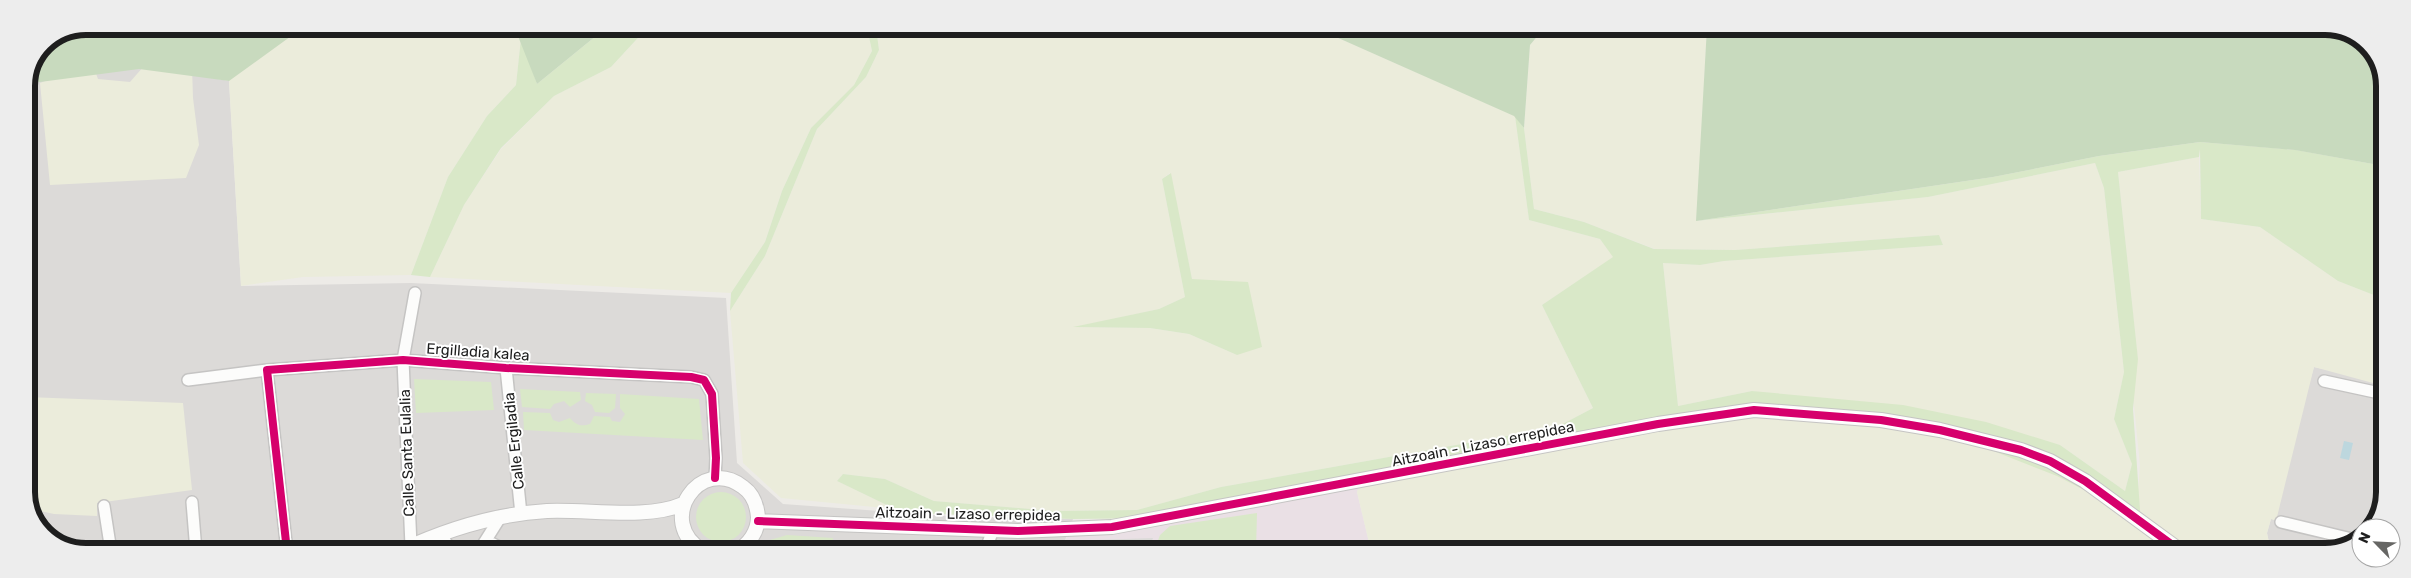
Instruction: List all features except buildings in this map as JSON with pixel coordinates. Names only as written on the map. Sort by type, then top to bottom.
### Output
[{"type":"street","name":"Ergilladia kalea","points":[[403,360],[416,293]]},
{"type":"street","name":"Ergilladia kalea","points":[[188,380],[267,370],[403,360],[506,368],[691,377],[704,380],[712,394],[716,478]]},
{"type":"street","name":"Calle Santa Eulalia","points":[[403,360],[405,543]]},
{"type":"street","name":"Calle Ergiladia","points":[[506,368],[521,514]]},
{"type":"street","points":[[267,370],[286,543]]},
{"type":"street","points":[[2324,381],[2376,392]]},
{"type":"street","name":"Aitzoain - Lizaso errepidea","points":[[758,521],[993,530],[1112,528],[1658,424],[1754,410],[1881,420],[1940,430],[2021,450],[2050,461],[2085,481],[2170,543]]},
{"type":"street","points":[[694,543],[688,538],[683,528],[681,516],[684,504],[696,487],[716,478],[738,483],[754,498],[758,521],[755,532],[747,543]]},
{"type":"street","points":[[192,502],[195,543]]},
{"type":"street","points":[[418,543],[502,516],[556,511],[650,514],[670,510],[684,504]]},
{"type":"street","points":[[104,506],[110,543]]},
{"type":"street","points":[[650,514],[671,521],[683,528]]},
{"type":"street","points":[[491,543],[487,541],[502,516]]},
{"type":"street","points":[[2280,522],[2347,538]]},
{"type":"street","points":[[988,543],[993,530]]},
{"type":"street","points":[[441,534],[446,543]]},
{"type":"shaded area","points":[[144,66],[229,81],[241,286],[411,283],[726,298],[737,463],[783,504],[949,516],[1073,519],[1064,543],[86,543],[76,542],[60,536],[48,526],[39,512],[35,496],[36,76]]},
{"type":"shaded area","points":[[2314,367],[2376,380],[2376,492],[2375,502],[2369,518],[2351,518],[2351,535],[2335,542],[2269,543],[2267,533]]},
{"type":"shaded area","points":[[1361,481],[1357,492],[1369,543],[1064,543],[1070,529]]},
{"type":"shaded area","points":[[1153,538],[1151,543],[1064,543],[1065,541]]},
{"type":"green space","points":[[282,35],[520,35],[521,38],[516,85],[487,116],[448,177],[411,275],[303,277],[241,286],[229,81],[236,64]]},
{"type":"green space","points":[[293,35],[229,81],[139,69],[35,82],[39,66],[50,50],[66,39],[76,36]]},
{"type":"green space","points":[[518,35],[597,35],[537,84]]},
{"type":"green space","points":[[597,35],[641,35],[611,67],[554,96],[501,148],[464,205],[430,277],[411,275],[448,177],[487,116],[516,85],[521,38],[537,84]]},
{"type":"green space","points":[[641,35],[869,35],[872,51],[854,85],[811,128],[782,191],[765,242],[731,293],[430,277],[464,205],[501,149],[554,96],[611,67]]},
{"type":"green space","points":[[869,35],[877,35],[879,50],[866,77],[817,129],[765,256],[730,311],[731,293],[765,242],[782,191],[811,128],[854,85],[872,51]]},
{"type":"green space","points":[[877,35],[1332,35],[1515,116],[1529,220],[1600,239],[1614,257],[1542,305],[1593,408],[1557,427],[1221,487],[1137,510],[1054,511],[934,501],[885,479],[843,474],[837,481],[895,509],[781,498],[743,463],[730,311],[765,256],[817,129],[866,77],[879,50]],"holes":[[[1170,173],[1192,279],[1237,355],[1189,334],[1150,328],[1076,327],[1159,309],[1185,297],[1162,179]]]},
{"type":"green space","points":[[1332,35],[1538,35],[1530,45],[1524,128],[1514,116]]},
{"type":"green space","points":[[1538,35],[1707,35],[1697,221],[1928,197],[2095,163],[2104,188],[2124,372],[2114,419],[2132,464],[2125,491],[2060,445],[1752,391],[1678,406],[1663,263],[1700,265],[1724,261],[1943,245],[1939,235],[1735,250],[1655,249],[1584,222],[1534,209],[1524,128],[1530,45]]},
{"type":"green space","points":[[1707,35],[2325,35],[2345,39],[2359,48],[2372,66],[2376,82],[2376,165],[2295,150],[2200,142],[2099,156],[1993,177],[1696,221]]},
{"type":"green space","points":[[92,62],[98,79],[130,82],[144,66],[192,67],[193,98],[199,145],[186,178],[50,185],[40,83]]},
{"type":"green space","points":[[1515,116],[1524,128],[1534,209],[1584,222],[1654,249],[1735,250],[1939,235],[1943,245],[1724,261],[1700,265],[1663,263],[1678,406],[1752,391],[1903,405],[1986,422],[2060,445],[2125,491],[2132,464],[2114,419],[2124,372],[2104,188],[2095,163],[1928,197],[1696,221],[1993,177],[2099,156],[2200,142],[2296,150],[2376,165],[2376,296],[2338,281],[2260,227],[2201,219],[2200,149],[2199,157],[2118,172],[2138,359],[2133,409],[2141,524],[2109,503],[2057,476],[1940,430],[1823,415],[1678,421],[1165,518],[1073,519],[910,513],[895,509],[837,481],[843,474],[885,479],[934,501],[1054,511],[1137,510],[1221,487],[1557,427],[1593,408],[1542,305],[1613,257],[1600,239],[1529,220]]},
{"type":"green space","points":[[2199,157],[2201,219],[2260,227],[2338,281],[2376,296],[2376,384],[2314,367],[2276,521],[2271,519],[2267,533],[2269,543],[1369,543],[1357,492],[1361,481],[1754,410],[1940,430],[2085,481],[2136,518],[2140,465],[2129,356],[2138,361],[2118,172]]},
{"type":"green space","points":[[1171,173],[1192,279],[1248,282],[1262,347],[1237,355],[1189,334],[1150,328],[1073,327],[1159,309],[1185,297],[1162,179]]},
{"type":"green space","points":[[414,379],[491,382],[494,410],[416,413]]},
{"type":"green space","points":[[520,389],[580,392],[581,400],[570,407],[564,401],[554,404],[550,409],[522,407]]},
{"type":"green space","points":[[586,393],[616,394],[615,408],[609,413],[595,412],[592,405],[585,401]]},
{"type":"green space","points":[[620,394],[699,399],[703,440],[524,430],[523,412],[550,413],[553,420],[559,422],[570,418],[581,425],[590,424],[594,416],[610,417],[612,421],[620,422],[625,414],[620,408]]},
{"type":"green space","points":[[35,397],[183,403],[192,490],[97,503],[97,516],[54,514],[39,511],[35,496]]},
{"type":"green space","points":[[716,492],[726,492],[739,499],[746,512],[746,522],[739,535],[726,542],[716,542],[707,538],[700,531],[696,522],[696,512],[700,503],[707,496]]},
{"type":"green space","points":[[1257,513],[1256,543],[1157,543],[1160,535],[1170,526]]},
{"type":"green space","points":[[787,535],[833,538],[833,543],[767,543],[770,540]]},
{"type":"water","points":[[2344,441],[2353,443],[2349,460],[2340,458]]},
{"type":"cycle path","points":[[286,543],[267,370],[403,360],[506,368],[691,377],[704,380],[712,394],[716,458],[715,478]]},
{"type":"cycle path","points":[[758,521],[1018,531],[1112,527],[1658,424],[1754,410],[1881,420],[1940,430],[2021,450],[2050,461],[2085,481],[2170,543]]}]
